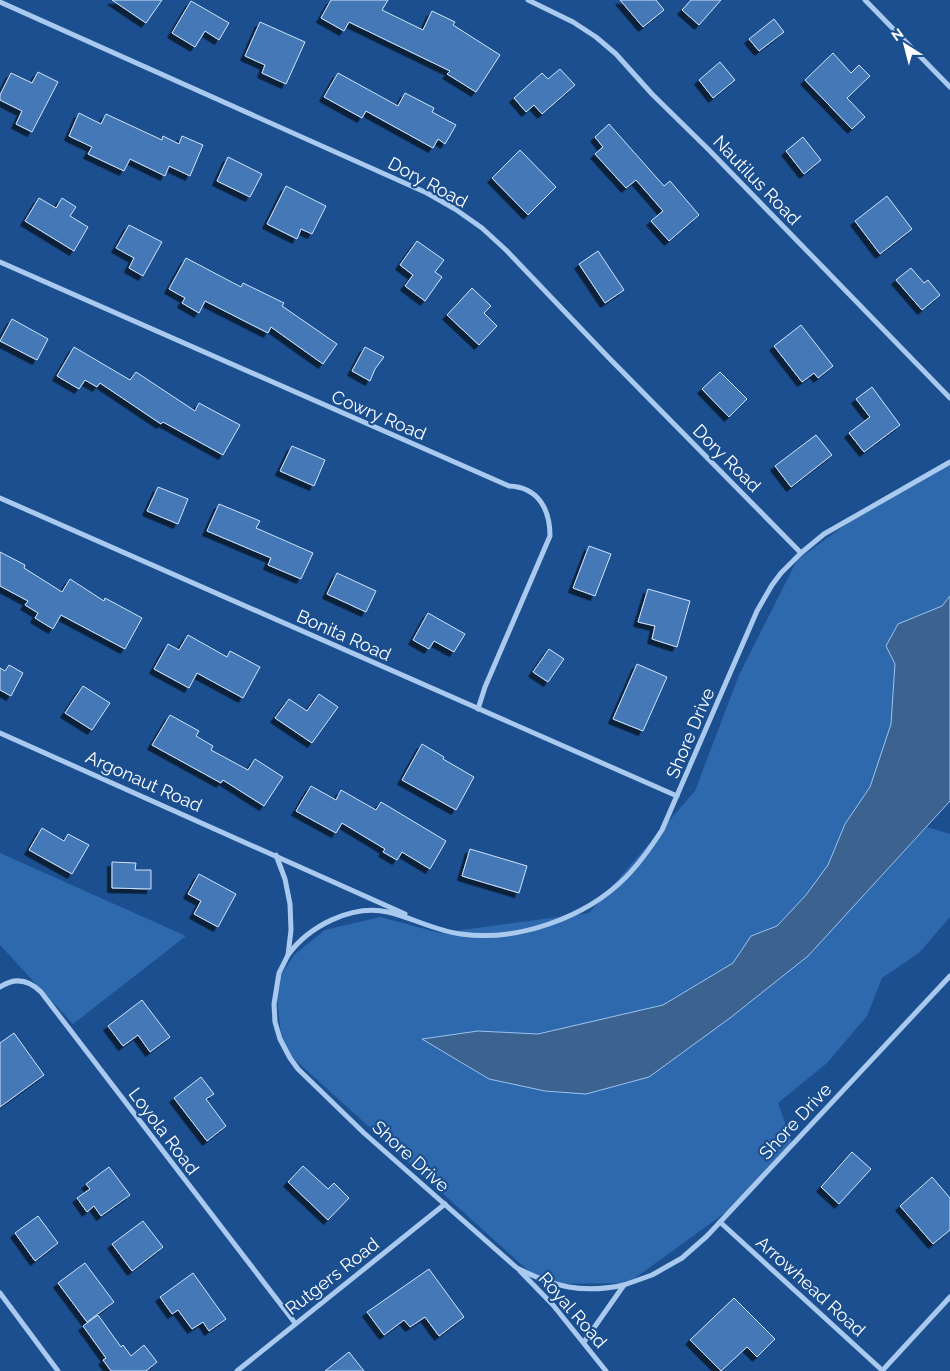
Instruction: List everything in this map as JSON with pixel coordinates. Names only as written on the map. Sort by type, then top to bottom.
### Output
[{"type":"street","name":"Nautilus Road","points":[[528,0],[573,22],[596,37],[616,54],[652,94],[709,150],[950,398]]},
{"type":"street","points":[[865,0],[950,87]]},
{"type":"street","name":"Dory Road","points":[[0,2],[427,193],[455,209],[482,228],[506,250],[609,358],[801,552]]},
{"type":"street","name":"Cowry Road","points":[[0,262],[508,486],[515,486],[528,491],[539,499],[546,510],[550,523],[550,536],[484,687],[478,709]]},
{"type":"street","name":"Shore Drive","points":[[950,462],[824,534],[801,552],[772,585],[757,611],[662,830],[640,861],[625,878],[600,899],[571,916],[550,924],[516,932],[482,935],[461,934],[386,911],[365,911],[344,915],[304,937],[288,955],[279,973],[274,1004],[275,1022],[280,1039],[290,1058],[298,1069],[364,1133],[518,1268],[540,1280],[562,1287],[586,1290],[624,1285],[652,1275],[682,1258],[707,1236],[950,976]]},
{"type":"street","name":"Bonita Road","points":[[0,498],[677,796]]},
{"type":"street","name":"Argonaut Road","points":[[0,733],[276,855]]},
{"type":"street","name":"Shore Drive","points":[[276,855],[416,920]]},
{"type":"street","name":"Shore Drive","points":[[276,855],[285,879],[290,904],[292,930],[288,955]]},
{"type":"street","name":"Loyola Road","points":[[0,988],[7,983],[25,982],[34,985],[41,992],[295,1323]]},
{"type":"street","name":"Rutgers Road","points":[[237,1371],[445,1204]]},
{"type":"street","name":"Arrowhead Road","points":[[720,1222],[882,1371]]},
{"type":"street","name":"Royal Road","points":[[518,1268],[553,1305],[606,1371]]},
{"type":"street","points":[[584,1342],[624,1285]]},
{"type":"street","points":[[0,1293],[58,1371]]},
{"type":"street","points":[[882,1371],[950,1297]]},
{"type":"shaded area","points":[[950,460],[950,596],[942,606],[898,624],[887,646],[895,664],[891,724],[870,787],[845,824],[828,865],[806,895],[777,926],[751,936],[733,963],[663,1005],[538,1034],[478,1031],[422,1039],[489,1079],[545,1091],[877,881],[927,827],[950,834],[950,917],[919,953],[882,978],[867,1016],[827,1063],[778,1103],[793,1146],[747,1197],[628,1283],[543,1284],[283,1049],[276,993],[279,977],[295,954],[325,930],[380,917],[440,933],[589,913],[695,791],[739,675],[797,560],[881,499]]},
{"type":"shaded area","points":[[950,596],[950,801],[808,956],[730,1018],[649,1077],[586,1094],[545,1091],[489,1079],[422,1039],[478,1031],[538,1034],[663,1005],[733,963],[751,936],[777,926],[806,895],[828,865],[845,824],[870,787],[891,724],[895,664],[886,646],[898,624],[942,606]]},
{"type":"shaded area","points":[[0,853],[186,936],[73,1024],[0,945]]},
{"type":"building","points":[[112,0],[162,0],[146,23]]},
{"type":"building","points":[[331,0],[388,0],[382,10],[423,30],[432,11],[455,22],[453,25],[500,55],[476,92],[447,74],[450,71],[349,22],[344,31],[321,18]]},
{"type":"building","points":[[620,0],[656,0],[664,10],[643,27]]},
{"type":"building","points":[[691,0],[721,0],[699,25],[682,10]]},
{"type":"building","points":[[191,1],[229,23],[219,40],[205,31],[195,47],[172,33]]},
{"type":"building","points":[[774,19],[784,32],[759,51],[749,39]]},
{"type":"building","points":[[260,22],[305,42],[286,84],[262,73],[265,65],[245,56]]},
{"type":"building","points":[[833,53],[851,73],[859,65],[870,76],[847,98],[865,117],[852,129],[805,80]]},
{"type":"building","points":[[720,62],[735,80],[713,98],[699,80]]},
{"type":"building","points":[[560,69],[575,85],[542,114],[534,105],[526,112],[514,98],[542,73],[548,79]]},
{"type":"building","points":[[38,72],[58,82],[32,132],[16,124],[22,111],[0,100],[0,95],[11,73],[32,83]]},
{"type":"building","points":[[338,73],[398,106],[405,93],[434,108],[432,112],[456,125],[445,144],[438,139],[433,148],[366,111],[362,118],[324,97]]},
{"type":"building","points":[[79,113],[101,124],[106,114],[162,140],[163,136],[179,144],[182,136],[203,145],[190,176],[169,166],[165,176],[130,159],[124,171],[88,154],[92,147],[69,136]]},
{"type":"building","points":[[609,124],[664,186],[670,181],[699,215],[669,241],[651,221],[663,211],[636,180],[626,188],[595,154],[603,147],[595,137]]},
{"type":"building","points":[[803,137],[821,160],[804,174],[786,151]]},
{"type":"building","points":[[520,150],[556,187],[528,215],[492,178]]},
{"type":"building","points":[[228,157],[262,174],[250,197],[217,181]]},
{"type":"building","points":[[286,186],[326,206],[312,234],[301,229],[297,239],[267,224]]},
{"type":"building","points":[[887,196],[912,229],[880,254],[855,221]]},
{"type":"building","points":[[39,198],[56,208],[62,198],[76,207],[70,216],[88,227],[74,251],[25,221]]},
{"type":"building","points":[[129,225],[162,242],[143,276],[129,268],[134,258],[116,248]]},
{"type":"building","points":[[417,241],[444,260],[435,272],[442,277],[425,301],[405,286],[413,275],[400,265]]},
{"type":"building","points":[[598,251],[624,290],[605,303],[579,264]]},
{"type":"building","points":[[186,258],[241,287],[243,283],[284,303],[282,306],[337,344],[323,364],[271,327],[268,333],[205,301],[199,313],[182,303],[185,298],[169,289]]},
{"type":"building","points":[[911,268],[924,283],[928,280],[940,295],[922,310],[896,280]]},
{"type":"building","points":[[472,288],[491,306],[484,313],[497,326],[479,345],[447,315]]},
{"type":"building","points":[[12,319],[48,339],[37,360],[0,341]]},
{"type":"building","points":[[801,325],[833,366],[818,378],[814,373],[802,382],[774,346]]},
{"type":"building","points":[[74,347],[130,380],[136,372],[195,411],[199,403],[240,425],[223,455],[163,422],[161,424],[100,383],[97,387],[85,380],[79,389],[57,376]]},
{"type":"building","points":[[365,347],[384,357],[375,369],[370,381],[352,371]]},
{"type":"building","points":[[720,372],[747,399],[729,417],[702,389]]},
{"type":"building","points":[[872,387],[900,425],[864,452],[849,433],[870,417],[856,399]]},
{"type":"building","points":[[816,435],[832,455],[791,487],[775,466]]},
{"type":"building","points":[[292,446],[325,460],[314,486],[280,471]]},
{"type":"building","points":[[158,487],[188,499],[178,524],[147,511]]},
{"type":"building","points":[[219,504],[260,521],[256,528],[313,553],[301,579],[268,565],[271,558],[207,531]]},
{"type":"building","points":[[589,546],[611,554],[595,596],[573,588]]},
{"type":"building","points":[[0,552],[25,565],[24,568],[62,592],[70,579],[104,601],[105,598],[142,618],[125,649],[61,615],[53,629],[35,618],[38,613],[25,605],[28,601],[0,586]]},
{"type":"building","points":[[337,573],[376,591],[366,612],[327,594]]},
{"type":"building","points":[[648,589],[690,601],[677,647],[652,639],[655,626],[638,622]]},
{"type":"building","points":[[428,613],[465,634],[454,652],[434,641],[429,649],[413,640]]},
{"type":"building","points":[[188,635],[227,657],[230,651],[260,667],[243,698],[197,673],[189,688],[154,669],[168,644],[179,650]]},
{"type":"building","points":[[549,649],[564,659],[548,682],[533,672]]},
{"type":"building","points":[[637,664],[667,677],[643,731],[613,719]]},
{"type":"building","points":[[9,665],[23,673],[11,696],[0,690],[0,668],[5,671]]},
{"type":"building","points":[[83,686],[110,703],[92,730],[65,713]]},
{"type":"building","points":[[319,694],[338,707],[312,743],[275,718],[289,699],[307,711]]},
{"type":"building","points":[[170,715],[199,731],[196,736],[213,746],[211,750],[248,770],[255,759],[283,777],[264,806],[223,780],[221,783],[152,745]]},
{"type":"building","points":[[422,744],[474,777],[456,810],[402,780]]},
{"type":"building","points":[[311,786],[336,800],[341,790],[376,810],[381,802],[446,841],[430,869],[402,852],[397,860],[383,852],[385,849],[342,823],[336,833],[296,811]]},
{"type":"building","points":[[42,828],[64,841],[68,834],[89,845],[72,874],[29,850]]},
{"type":"building","points":[[470,849],[527,866],[519,893],[462,876]]},
{"type":"building","points":[[112,862],[136,863],[135,870],[151,870],[151,889],[112,888]]},
{"type":"building","points":[[199,874],[236,894],[218,927],[194,914],[201,901],[188,894]]},
{"type":"building","points":[[142,1000],[170,1037],[150,1052],[138,1035],[123,1046],[108,1026]]},
{"type":"building","points":[[14,1033],[44,1075],[0,1107],[0,1043]]},
{"type":"building","points":[[201,1077],[214,1094],[206,1099],[226,1126],[207,1141],[174,1098]]},
{"type":"building","points":[[852,1152],[871,1169],[839,1204],[821,1187]]},
{"type":"building","points":[[303,1166],[328,1189],[334,1183],[349,1198],[328,1220],[288,1182]]},
{"type":"building","points":[[109,1167],[130,1195],[101,1216],[94,1206],[87,1212],[77,1198],[90,1189],[86,1184]]},
{"type":"building","points":[[932,1177],[950,1198],[950,1230],[933,1244],[900,1206]]},
{"type":"building","points":[[38,1216],[58,1243],[35,1261],[15,1233]]},
{"type":"building","points":[[143,1221],[163,1247],[132,1271],[112,1244]]},
{"type":"building","points":[[85,1263],[114,1302],[87,1322],[58,1283]]},
{"type":"building","points":[[429,1269],[464,1317],[439,1336],[425,1317],[410,1327],[404,1320],[384,1335],[367,1312]]},
{"type":"building","points":[[193,1273],[226,1319],[209,1331],[203,1322],[192,1329],[178,1310],[172,1314],[160,1297]]},
{"type":"building","points":[[734,1298],[775,1339],[757,1357],[747,1347],[721,1371],[690,1340]]},
{"type":"building","points":[[98,1315],[121,1347],[123,1345],[131,1356],[144,1345],[157,1362],[146,1371],[111,1371],[103,1360],[106,1358],[83,1326]]},
{"type":"building","points":[[349,1352],[364,1371],[325,1371]]}]
